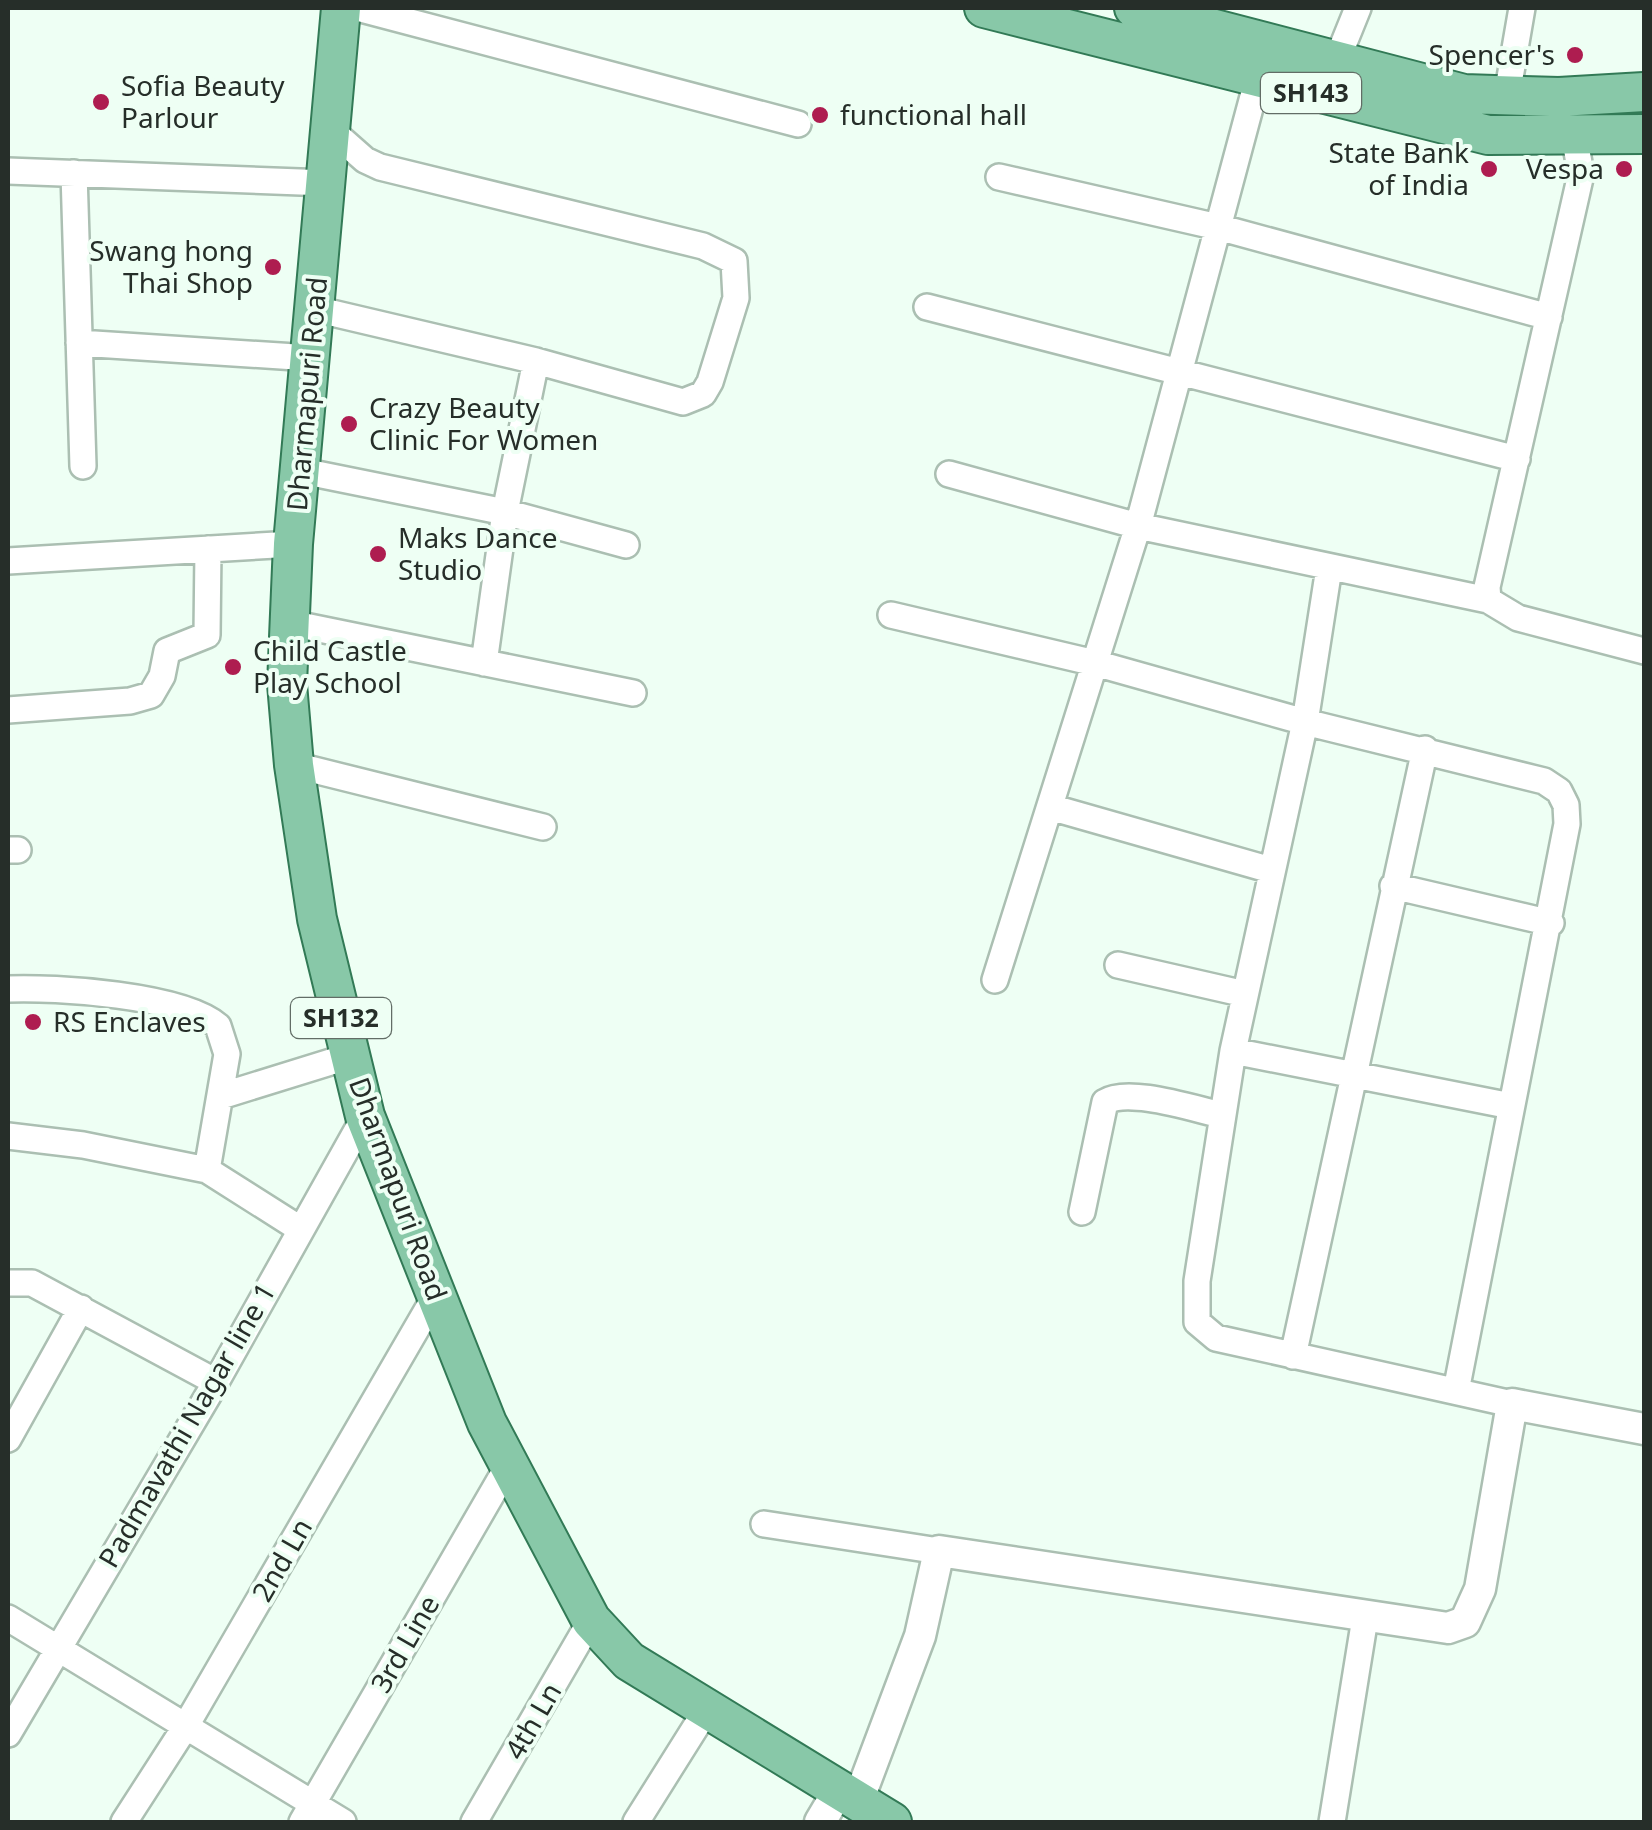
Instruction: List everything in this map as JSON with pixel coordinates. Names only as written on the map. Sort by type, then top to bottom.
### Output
[{"type":"main road","name":"Dharmapuri Road","points":[[341,8],[293,544],[287,684],[316,920],[366,1116],[508,1466],[591,1620],[628,1661],[892,1822]]},
{"type":"main road","name":"SH143","points":[[984,8],[1262,62],[1488,135],[1644,134]]},
{"type":"main road","name":"SH143","points":[[1134,8],[1221,19],[1262,62],[1337,60],[1464,94],[1644,92]]},
{"type":"street","points":[[357,8],[798,124]]},
{"type":"street","points":[[1337,60],[1358,8]]},
{"type":"street","points":[[1507,95],[1522,8]]},
{"type":"street","points":[[995,980],[1138,526],[1262,62]]},
{"type":"street","points":[[316,309],[693,401],[710,382],[736,298],[734,261],[703,246],[380,167],[365,160],[331,130]]},
{"type":"street","points":[[1488,600],[1487,586],[1581,174],[1574,135]]},
{"type":"street","points":[[8,171],[326,183]]},
{"type":"street","points":[[74,173],[83,466]]},
{"type":"street","points":[[999,177],[1218,227],[1548,318]]},
{"type":"street","points":[[927,307],[1516,459]]},
{"type":"street","points":[[79,342],[312,358]]},
{"type":"street","points":[[484,663],[505,512],[536,361]]},
{"type":"street","points":[[302,471],[505,512],[626,545]]},
{"type":"street","points":[[948,474],[1138,526],[1488,600],[1518,618],[1644,651]]},
{"type":"street","points":[[8,561],[293,544]]},
{"type":"street","points":[[8,710],[130,701],[151,695],[162,676],[167,651],[198,642],[209,630],[208,549]]},
{"type":"street","points":[[1328,568],[1305,722],[1232,1051],[1197,1280],[1197,1322],[1216,1338],[1512,1404],[1644,1428]]},
{"type":"street","points":[[891,615],[1095,663],[1305,722],[1425,749],[1544,781],[1559,791],[1566,805],[1567,824],[1456,1391]]},
{"type":"street","points":[[290,623],[632,694]]},
{"type":"street","points":[[1293,1356],[1425,749]]},
{"type":"street","points":[[294,765],[543,827]]},
{"type":"street","points":[[1050,807],[1271,870]]},
{"type":"street","points":[[1393,886],[1550,923]]},
{"type":"street","points":[[1118,966],[1246,994]]},
{"type":"street","points":[[8,988],[92,991],[210,1020],[224,1038],[227,1054],[208,1170]]},
{"type":"street","points":[[1232,1051],[1510,1106]]},
{"type":"street","points":[[221,1096],[350,1056]]},
{"type":"street","points":[[1082,1212],[1105,1102],[1130,1096],[1222,1115]]},
{"type":"street","name":"Padmavathi Nagar line 1","points":[[8,1734],[216,1382],[366,1116]]},
{"type":"street","points":[[8,1136],[83,1145],[208,1170],[300,1230]]},
{"type":"street","points":[[8,1281],[32,1282],[216,1382]]},
{"type":"street","name":"2nd Ln","points":[[124,1822],[184,1729],[436,1295]]},
{"type":"street","points":[[8,1439],[81,1308]]},
{"type":"street","points":[[764,1524],[1448,1628],[1464,1622],[1480,1589],[1512,1404]]},
{"type":"street","name":"3rd Line","points":[[307,1814],[508,1466]]},
{"type":"street","points":[[820,1822],[849,1796],[920,1636],[938,1552]]},
{"type":"street","points":[[8,1618],[184,1729],[307,1814],[343,1822]]},
{"type":"street","points":[[1332,1822],[1365,1618]]},
{"type":"street","name":"4th Ln","points":[[474,1822],[591,1620]]},
{"type":"street","points":[[636,1822],[707,1709]]},
{"type":"place","name":"Spencer's","points":[[1575,55]]},
{"type":"place","name":"Sofia Beauty Parlour","points":[[101,102]]},
{"type":"place","name":"functional hall","points":[[820,115]]},
{"type":"place","name":"State Bank of India","points":[[1489,169]]},
{"type":"place","name":"Vespa","points":[[1624,169]]},
{"type":"place","name":"Swang hong Thai Shop","points":[[273,267]]},
{"type":"place","name":"Crazy Beauty Clinic For Women","points":[[349,424]]},
{"type":"place","name":"Maks Dance Studio","points":[[378,554]]},
{"type":"place","name":"Child Castle Play School","points":[[233,667]]},
{"type":"place","name":"RS Enclaves","points":[[33,1022]]}]
